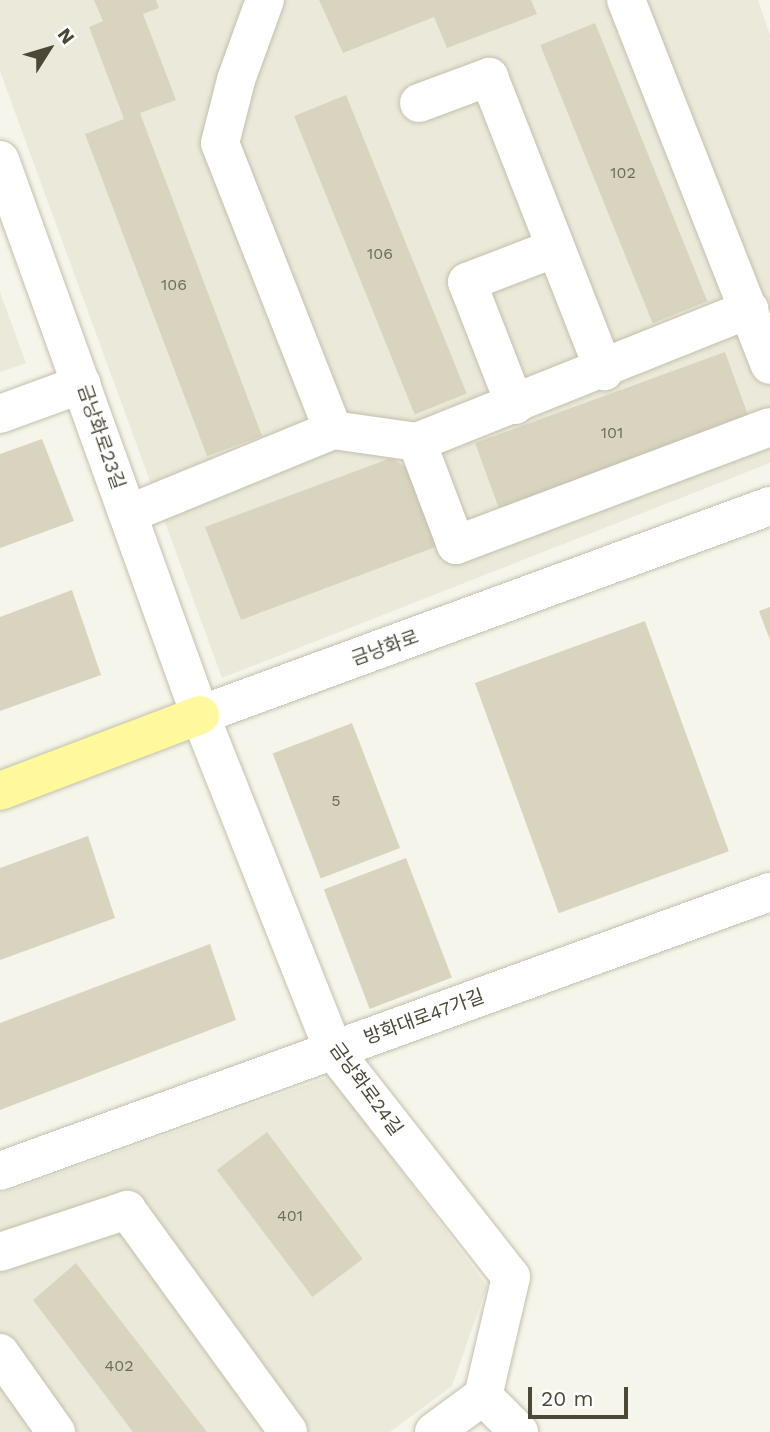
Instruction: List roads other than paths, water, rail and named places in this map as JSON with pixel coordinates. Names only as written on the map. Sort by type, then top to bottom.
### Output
[{"type":"main road","name":"금낭화로","points":[[0,791],[200,716]]},
{"type":"street","points":[[265,0],[236,80],[220,144],[333,430]]},
{"type":"street","points":[[626,0],[770,365]]},
{"type":"street","points":[[419,103],[489,77],[604,371]]},
{"type":"street","name":"금낭화로23길","points":[[0,160],[200,716]]},
{"type":"street","points":[[515,405],[467,282],[555,248]]},
{"type":"street","points":[[128,514],[333,430],[417,442],[604,371],[748,309]]},
{"type":"street","points":[[0,414],[82,384]]},
{"type":"street","points":[[417,442],[456,545],[770,427]]},
{"type":"street","name":"금낭화로","points":[[200,716],[770,506]]},
{"type":"street","name":"금낭화로24길","points":[[200,716],[333,1050],[511,1277],[483,1396]]},
{"type":"street","name":"방화대로47가길","points":[[0,1171],[770,892]]},
{"type":"street","points":[[0,1252],[127,1210],[288,1432]]},
{"type":"street","points":[[0,1353],[56,1432]]},
{"type":"street","points":[[434,1432],[483,1396],[519,1432]]}]
